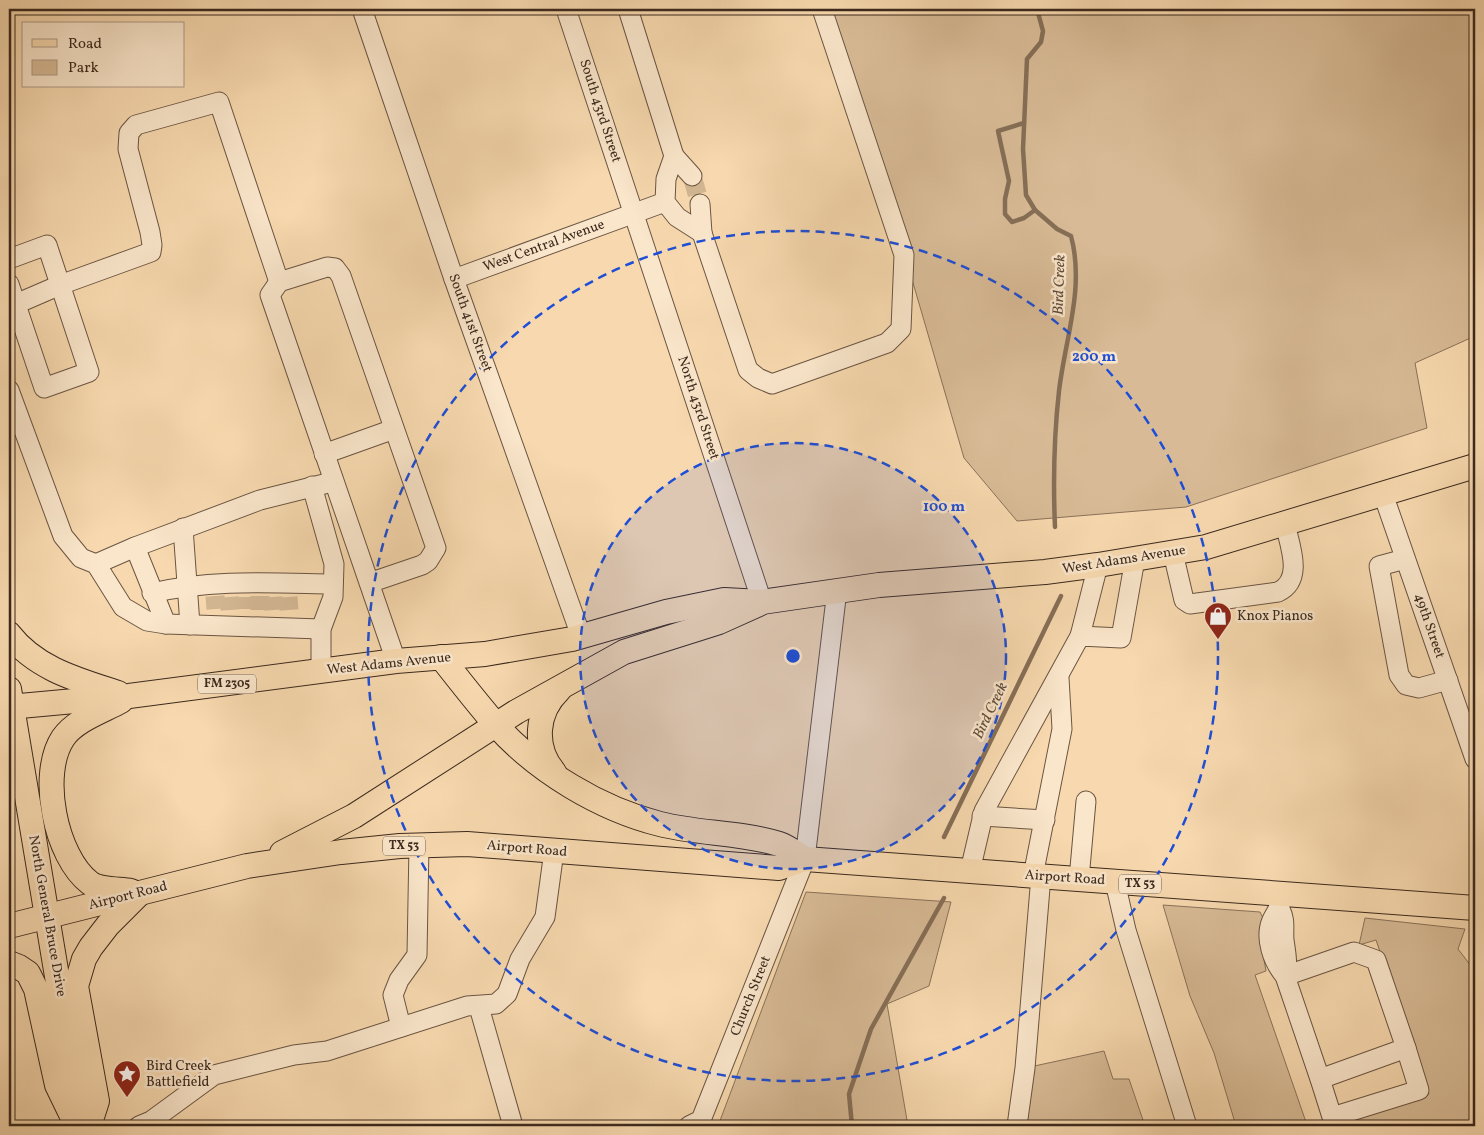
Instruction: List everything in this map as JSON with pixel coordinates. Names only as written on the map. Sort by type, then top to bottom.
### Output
[{"type":"main road","name":"West Adams Avenue","points":[[10,701],[129,696],[396,661],[485,654],[581,636],[694,605],[724,600],[762,602],[837,590],[1098,565],[1173,553],[1206,547],[1475,466]]},
{"type":"main road","name":"West Adams Avenue","points":[[496,725],[624,652],[719,622],[762,602]]},
{"type":"main road","points":[[9,634],[16,644],[42,664],[76,680],[129,696]]},
{"type":"main road","name":"Airport Road","points":[[441,657],[496,725],[516,746],[557,776],[601,801],[658,824],[696,832],[761,839],[781,845],[805,859]]},
{"type":"main road","points":[[557,776],[542,751],[541,719],[550,699],[566,684]]},
{"type":"main road","points":[[129,696],[76,725],[64,737],[54,758],[52,799],[60,837],[74,866],[91,884],[140,893]]},
{"type":"main road","name":"North General Bruce Drive","points":[[10,701],[48,916],[82,1126]]},
{"type":"main road","name":"Airport Road","points":[[247,866],[312,839],[354,816],[496,725]]},
{"type":"main road","name":"Airport Road","points":[[9,926],[247,866],[341,852],[419,845],[467,844],[779,868],[805,859],[1115,882],[1282,902],[1475,908]]},
{"type":"main road","points":[[89,1126],[97,1102],[76,986],[84,959],[91,947],[108,925],[140,893]]},
{"type":"main road","points":[[9,963],[28,973],[36,989],[57,1085],[78,1126]]},
{"type":"street","name":"South 41st Street","points":[[362,9],[454,279],[581,636]]},
{"type":"street","name":"South 43rd Street","points":[[566,9],[634,213]]},
{"type":"street","points":[[628,9],[674,156],[692,176]]},
{"type":"street","points":[[700,204],[702,233],[748,370],[758,378],[772,384],[781,381],[887,343],[901,329],[904,255],[822,9]]},
{"type":"street","points":[[12,305],[150,252],[152,245],[150,232],[128,148],[128,133],[136,125],[219,102],[279,282]]},
{"type":"street","points":[[674,156],[666,179],[665,202],[677,218],[702,233]]},
{"type":"street","name":"West Central Avenue","points":[[454,279],[665,202]]},
{"type":"street","name":"North 43rd Street","points":[[634,213],[762,602]]},
{"type":"street","points":[[9,259],[47,245],[89,372],[44,388],[12,305],[9,284]]},
{"type":"street","points":[[369,584],[422,565],[428,561],[436,548],[341,276],[335,268],[327,267],[279,282],[270,295],[332,482],[396,661]]},
{"type":"street","points":[[9,390],[62,536],[81,558],[96,564],[123,607],[147,621],[190,625],[252,604],[333,584]]},
{"type":"street","points":[[324,454],[394,429]]},
{"type":"street","points":[[96,564],[183,528],[260,500],[332,482]]},
{"type":"street","points":[[312,486],[334,564],[333,597],[321,629],[321,671]]},
{"type":"street","name":"49th Street","points":[[1383,494],[1448,680],[1469,720],[1475,759]]},
{"type":"street","points":[[1173,553],[1184,600],[1190,604],[1278,592],[1286,588],[1291,582],[1294,571],[1285,524]]},
{"type":"street","points":[[183,528],[190,625]]},
{"type":"street","points":[[135,547],[166,624]]},
{"type":"street","points":[[1406,558],[1378,566],[1399,675],[1406,685],[1418,688],[1448,680]]},
{"type":"street","points":[[1080,636],[1121,638],[1135,559]]},
{"type":"street","points":[[970,871],[982,816],[1059,678],[1080,636],[1098,565]]},
{"type":"street","points":[[152,593],[187,585],[252,604],[321,629]]},
{"type":"street","points":[[805,859],[837,590]]},
{"type":"street","points":[[1017,1126],[1025,1068],[1037,876],[1045,820],[1062,730],[1059,678]]},
{"type":"street","points":[[1033,724],[1062,730]]},
{"type":"street","points":[[1079,879],[1086,801]]},
{"type":"street","points":[[982,816],[1045,820]]},
{"type":"street","points":[[401,1027],[393,995],[399,980],[417,955],[419,845]]},
{"type":"street","points":[[147,1124],[214,1075],[294,1055],[327,1051],[473,1006],[496,1004],[507,994],[520,960],[545,917],[554,851]]},
{"type":"street","name":"Church Street","points":[[689,1126],[701,1120],[805,859]]},
{"type":"street","points":[[1115,882],[1126,930],[1187,1126]]},
{"type":"street","points":[[1282,902],[1272,920],[1269,941],[1276,966],[1285,976],[1332,1117],[1419,1090],[1376,960],[1354,952],[1285,976]]},
{"type":"street","points":[[473,1006],[513,1126]]},
{"type":"street","points":[[1320,1079],[1406,1048]]},
{"type":"green space","points":[[830,9],[1475,9],[1475,336],[1415,363],[1427,428],[1186,507],[1017,521],[964,458],[854,80]]},
{"type":"green space","points":[[806,892],[951,902],[929,986],[887,1004],[908,1126],[718,1126]]},
{"type":"green space","points":[[1163,905],[1260,912],[1263,918],[1261,943],[1266,971],[1255,975],[1307,1125],[1318,1122],[1320,1126],[1236,1126],[1214,1053],[1190,996]]},
{"type":"green space","points":[[1365,918],[1465,929],[1458,949],[1475,971],[1475,1126],[1336,1126],[1429,1094],[1376,940],[1359,945]]},
{"type":"green space","points":[[1104,1051],[1113,1079],[1129,1079],[1145,1126],[1017,1126],[1025,1068]]},
{"type":"waterway","name":"Bird Creek","points":[[1037,9],[1043,31],[1041,42],[1027,59],[1023,149],[1026,195],[1035,210],[1057,229],[1071,236],[1075,255],[1076,275],[1075,294],[1057,408],[1054,459],[1055,527]]},
{"type":"waterway","points":[[1024,123],[998,131],[1009,181],[1005,199],[1005,214],[1012,222],[1024,218],[1035,210]]},
{"type":"waterway","name":"Bird Creek","points":[[944,837],[1061,596]]},
{"type":"waterway","name":"Bird Creek","points":[[852,1126],[849,1094],[871,1029],[944,898]]},
{"type":"tunnel","points":[[692,176],[700,204]]},
{"type":"tunnel","points":[[215,596],[216,609]]},
{"type":"tunnel","points":[[260,596],[260,610]]},
{"type":"tunnel","points":[[229,597],[230,610]]},
{"type":"tunnel","points":[[245,597],[245,609]]},
{"type":"tunnel","points":[[273,597],[274,610]]},
{"type":"tunnel","points":[[288,597],[289,610]]},
{"type":"place","name":"Knox Pianos","points":[[1218,640]]},
{"type":"place","name":"Bird Creek Battlefield","points":[[127,1098]]}]
